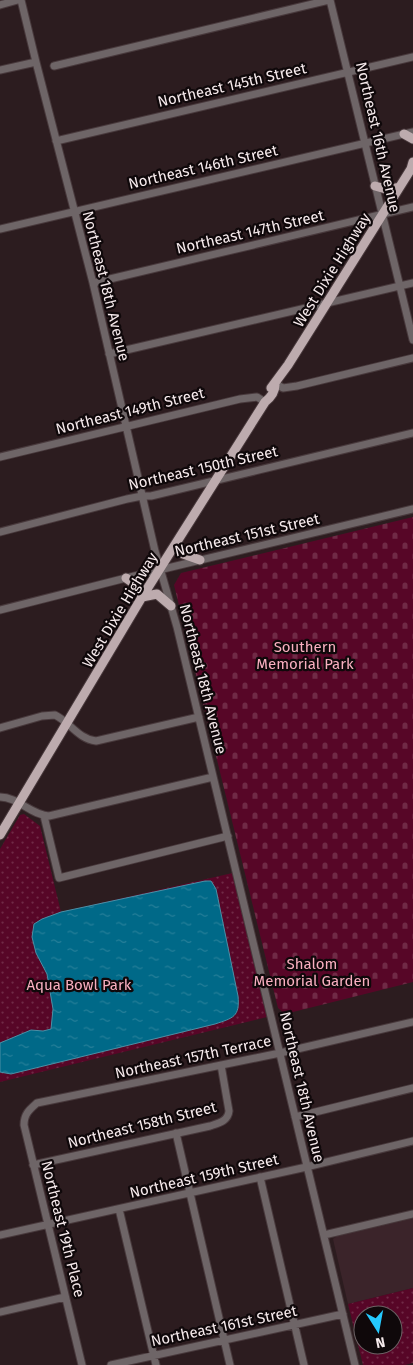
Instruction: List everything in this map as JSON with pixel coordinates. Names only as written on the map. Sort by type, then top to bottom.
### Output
[{"type":"main road","points":[[408,133],[413,139]]},
{"type":"main road","name":"West Dixie Highway","points":[[0,835],[142,597],[265,402],[270,398],[275,389],[275,384],[412,166]]},
{"type":"main road","points":[[375,186],[389,190],[399,188]]},
{"type":"main road","points":[[178,542],[183,554],[200,560]]},
{"type":"main road","points":[[126,578],[136,585],[142,597],[157,594],[171,606]]},
{"type":"street","points":[[0,5],[20,0]]},
{"type":"street","name":"Northeast 18th Avenue","points":[[20,0],[93,283],[142,496],[199,717],[355,1365]]},
{"type":"street","points":[[54,66],[329,0]]},
{"type":"street","name":"Northeast 16th Avenue","points":[[329,0],[366,143],[413,340]]},
{"type":"street","name":"Northeast 145th Street","points":[[56,141],[413,56]]},
{"type":"street","points":[[0,70],[36,62]]},
{"type":"street","name":"Northeast 146th Street","points":[[0,229],[408,133]]},
{"type":"street","name":"Northeast 147th Street","points":[[93,283],[413,207]]},
{"type":"street","points":[[109,354],[413,283]]},
{"type":"street","points":[[275,384],[283,388],[290,387],[413,358]]},
{"type":"street","name":"Northeast 149th Street","points":[[0,458],[240,399],[256,397],[265,402]]},
{"type":"street","name":"Northeast 150th Street","points":[[0,532],[142,496],[151,496],[413,433]]},
{"type":"street","name":"Northeast 151st Street","points":[[0,610],[413,509]]},
{"type":"street","points":[[0,728],[57,715],[73,730],[89,740],[96,741],[199,717]]},
{"type":"street","points":[[0,796],[44,816],[53,816],[213,776]]},
{"type":"street","points":[[44,816],[59,878],[228,836]]},
{"type":"street","name":"Northeast 157th Terrace","points":[[37,1103],[280,1053],[413,1022]]},
{"type":"street","name":"Northeast 158th Street","points":[[33,1165],[218,1124],[227,1118],[230,1111],[220,1065]]},
{"type":"street","points":[[295,1117],[413,1088]]},
{"type":"street","name":"Northeast 19th Place","points":[[37,1103],[27,1111],[24,1120],[33,1165],[82,1365]]},
{"type":"street","points":[[176,1133],[230,1365]]},
{"type":"street","name":"Northeast 159th Street","points":[[0,1235],[413,1141]]},
{"type":"street","points":[[260,1177],[304,1365]]},
{"type":"street","points":[[119,1209],[156,1365]]},
{"type":"street","points":[[324,1235],[413,1214]]},
{"type":"street","points":[[0,1312],[65,1298]]},
{"type":"street","name":"Northeast 161st Street","points":[[111,1365],[343,1314]]},
{"type":"shaded area","points":[[413,1216],[413,1288],[348,1304],[333,1239],[337,1236]]},
{"type":"green space","name":"Southern Memorial Park","points":[[413,517],[413,982],[285,1014],[278,1008],[174,585],[181,573]]},
{"type":"green space","name":"Aqua Bowl Park","points":[[24,814],[40,826],[61,912],[237,872],[271,1016],[0,1082],[0,849],[20,815]]},
{"type":"green space","points":[[413,1288],[413,1363],[405,1365],[363,1365],[361,1355],[403,1355],[403,1305],[353,1305],[353,1324],[348,1304]]},
{"type":"water","name":"Aqua Bowl Park","points":[[211,881],[216,889],[238,996],[238,1008],[234,1016],[215,1024],[11,1074],[0,1072],[0,1043],[31,1030],[43,1031],[51,1029],[53,1009],[47,974],[36,953],[32,937],[34,924],[61,912]]},
{"type":"park label","name":"Shalom Memorial Garden","points":[[312,972]]}]
